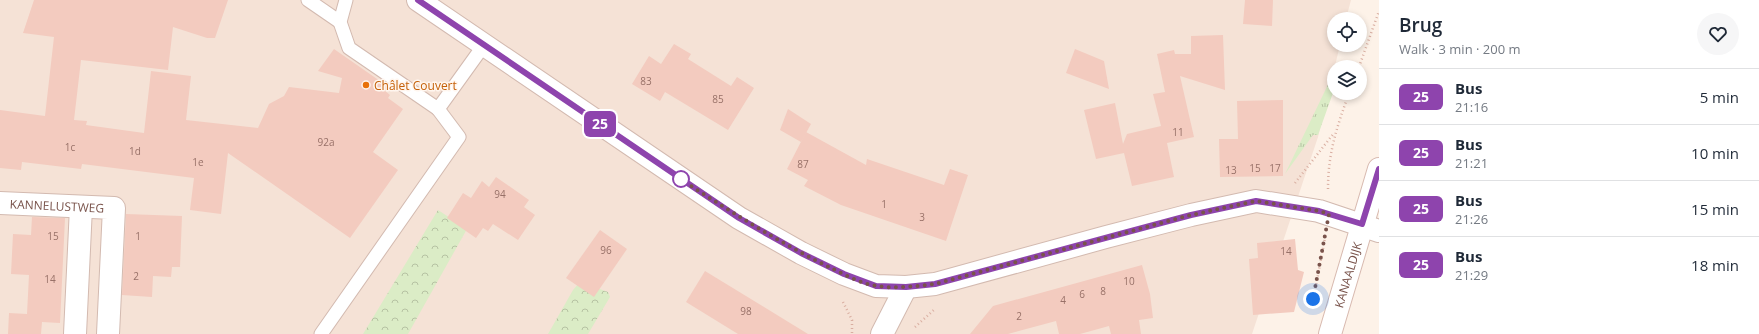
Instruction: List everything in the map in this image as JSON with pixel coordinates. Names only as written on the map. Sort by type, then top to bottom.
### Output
[{"type":"street","points":[[418,0],[677,177],[753,226],[801,253],[844,274],[876,286],[906,287],[935,284],[1191,215],[1256,201],[1329,214],[1370,228]]},
{"type":"street","name":"KANAALDIJK","points":[[1330,334],[1370,228],[1379,169]]},
{"type":"street","name":"KANNELUSTWEG","points":[[0,203],[114,208],[108,334]]},
{"type":"street","points":[[75,334],[81,207]]},
{"type":"street","points":[[882,334],[906,287]]},
{"type":"lane","points":[[308,0],[340,22]]},
{"type":"lane","points":[[321,334],[459,137],[438,109],[349,48],[340,22],[346,0]]},
{"type":"lane","points":[[438,109],[484,45]]},
{"type":"path","points":[[1362,60],[1379,11]]},
{"type":"path","points":[[1314,297],[1329,214],[1328,167],[1335,131],[1346,100]]},
{"type":"path","points":[[1278,204],[1335,131]]},
{"type":"path","points":[[843,302],[852,320],[852,334]]},
{"type":"path","points":[[911,330],[939,305]]},
{"type":"shaded area","points":[[0,0],[1351,0],[1348,12],[1327,12],[1327,52],[1338,52],[1336,60],[1327,60],[1327,99],[1318,137],[1252,334],[0,334]]},
{"type":"green space","points":[[1327,87],[1327,100],[1330,100],[1318,135],[1313,135],[1285,174]]},
{"type":"green space","points":[[438,210],[467,229],[408,334],[363,334]]},
{"type":"green space","points":[[580,282],[608,292],[610,297],[588,334],[548,334],[573,290]]},
{"type":"building","points":[[34,0],[228,0],[215,38],[207,38],[173,27],[168,70],[81,60],[74,120],[87,121],[86,125],[144,133],[151,71],[191,76],[186,120],[258,128],[269,104],[284,96],[289,87],[339,93],[342,78],[318,71],[334,49],[390,88],[388,91],[384,90],[390,95],[388,98],[403,109],[373,152],[398,170],[350,238],[228,153],[221,214],[190,210],[194,178],[82,164],[81,169],[22,162],[21,170],[0,168],[0,110],[45,116],[54,37],[23,33]]},
{"type":"building","points":[[1245,0],[1273,0],[1272,26],[1243,24]]},
{"type":"building","points":[[1223,35],[1225,90],[1180,76],[1194,137],[1167,143],[1174,177],[1132,186],[1124,153],[1096,159],[1084,110],[1115,103],[1123,144],[1127,134],[1161,126],[1153,94],[1165,92],[1157,54],[1174,50],[1175,54],[1191,54],[1191,36]]},
{"type":"building","points":[[674,44],[691,54],[688,59],[731,86],[737,77],[754,88],[728,130],[665,92],[660,101],[632,84],[649,56],[661,64]]},
{"type":"building","points":[[1075,49],[1104,61],[1109,89],[1066,73]]},
{"type":"building","points":[[1283,100],[1283,176],[1220,177],[1219,139],[1238,139],[1237,101]]},
{"type":"building","points":[[788,109],[811,124],[801,142],[780,130]]},
{"type":"building","points":[[806,132],[866,165],[867,159],[944,185],[950,169],[968,175],[946,241],[841,205],[804,186],[808,180],[787,169]]},
{"type":"building","points":[[496,177],[529,200],[524,207],[535,215],[518,240],[493,224],[488,231],[483,228],[476,238],[447,218],[463,193],[471,198],[482,181],[489,187]]},
{"type":"building","points":[[126,214],[182,216],[180,267],[172,267],[171,277],[153,276],[152,297],[122,295]]},
{"type":"building","points":[[32,217],[65,218],[60,323],[42,322],[41,334],[8,334],[9,313],[27,314],[29,275],[11,274],[13,234],[31,235]]},
{"type":"building","points":[[600,230],[627,249],[594,297],[566,278]]},
{"type":"building","points":[[1295,239],[1298,270],[1304,272],[1294,312],[1253,315],[1249,259],[1258,258],[1257,243]]},
{"type":"building","points":[[1142,265],[1150,294],[1153,318],[1139,320],[1141,334],[1111,334],[1109,326],[1080,334],[1059,334],[1056,321],[1008,334],[970,334],[993,306]]},
{"type":"building","points":[[705,271],[808,334],[738,334],[686,302]]},
{"type":"bus line","name":"25","points":[[418,0],[739,218],[801,253],[844,274],[876,286],[906,287],[935,284],[1019,260],[1191,215],[1256,201],[1319,211],[1362,224],[1379,169]]},
{"type":"place","name":"Châlet Couvert","points":[[366,85]]},
{"type":"route","points":[[681,179],[677,177],[739,218],[801,253],[844,274],[876,286],[906,287],[935,284],[1019,260],[1191,215],[1256,201],[1319,211],[1329,214],[1313,299]]}]
